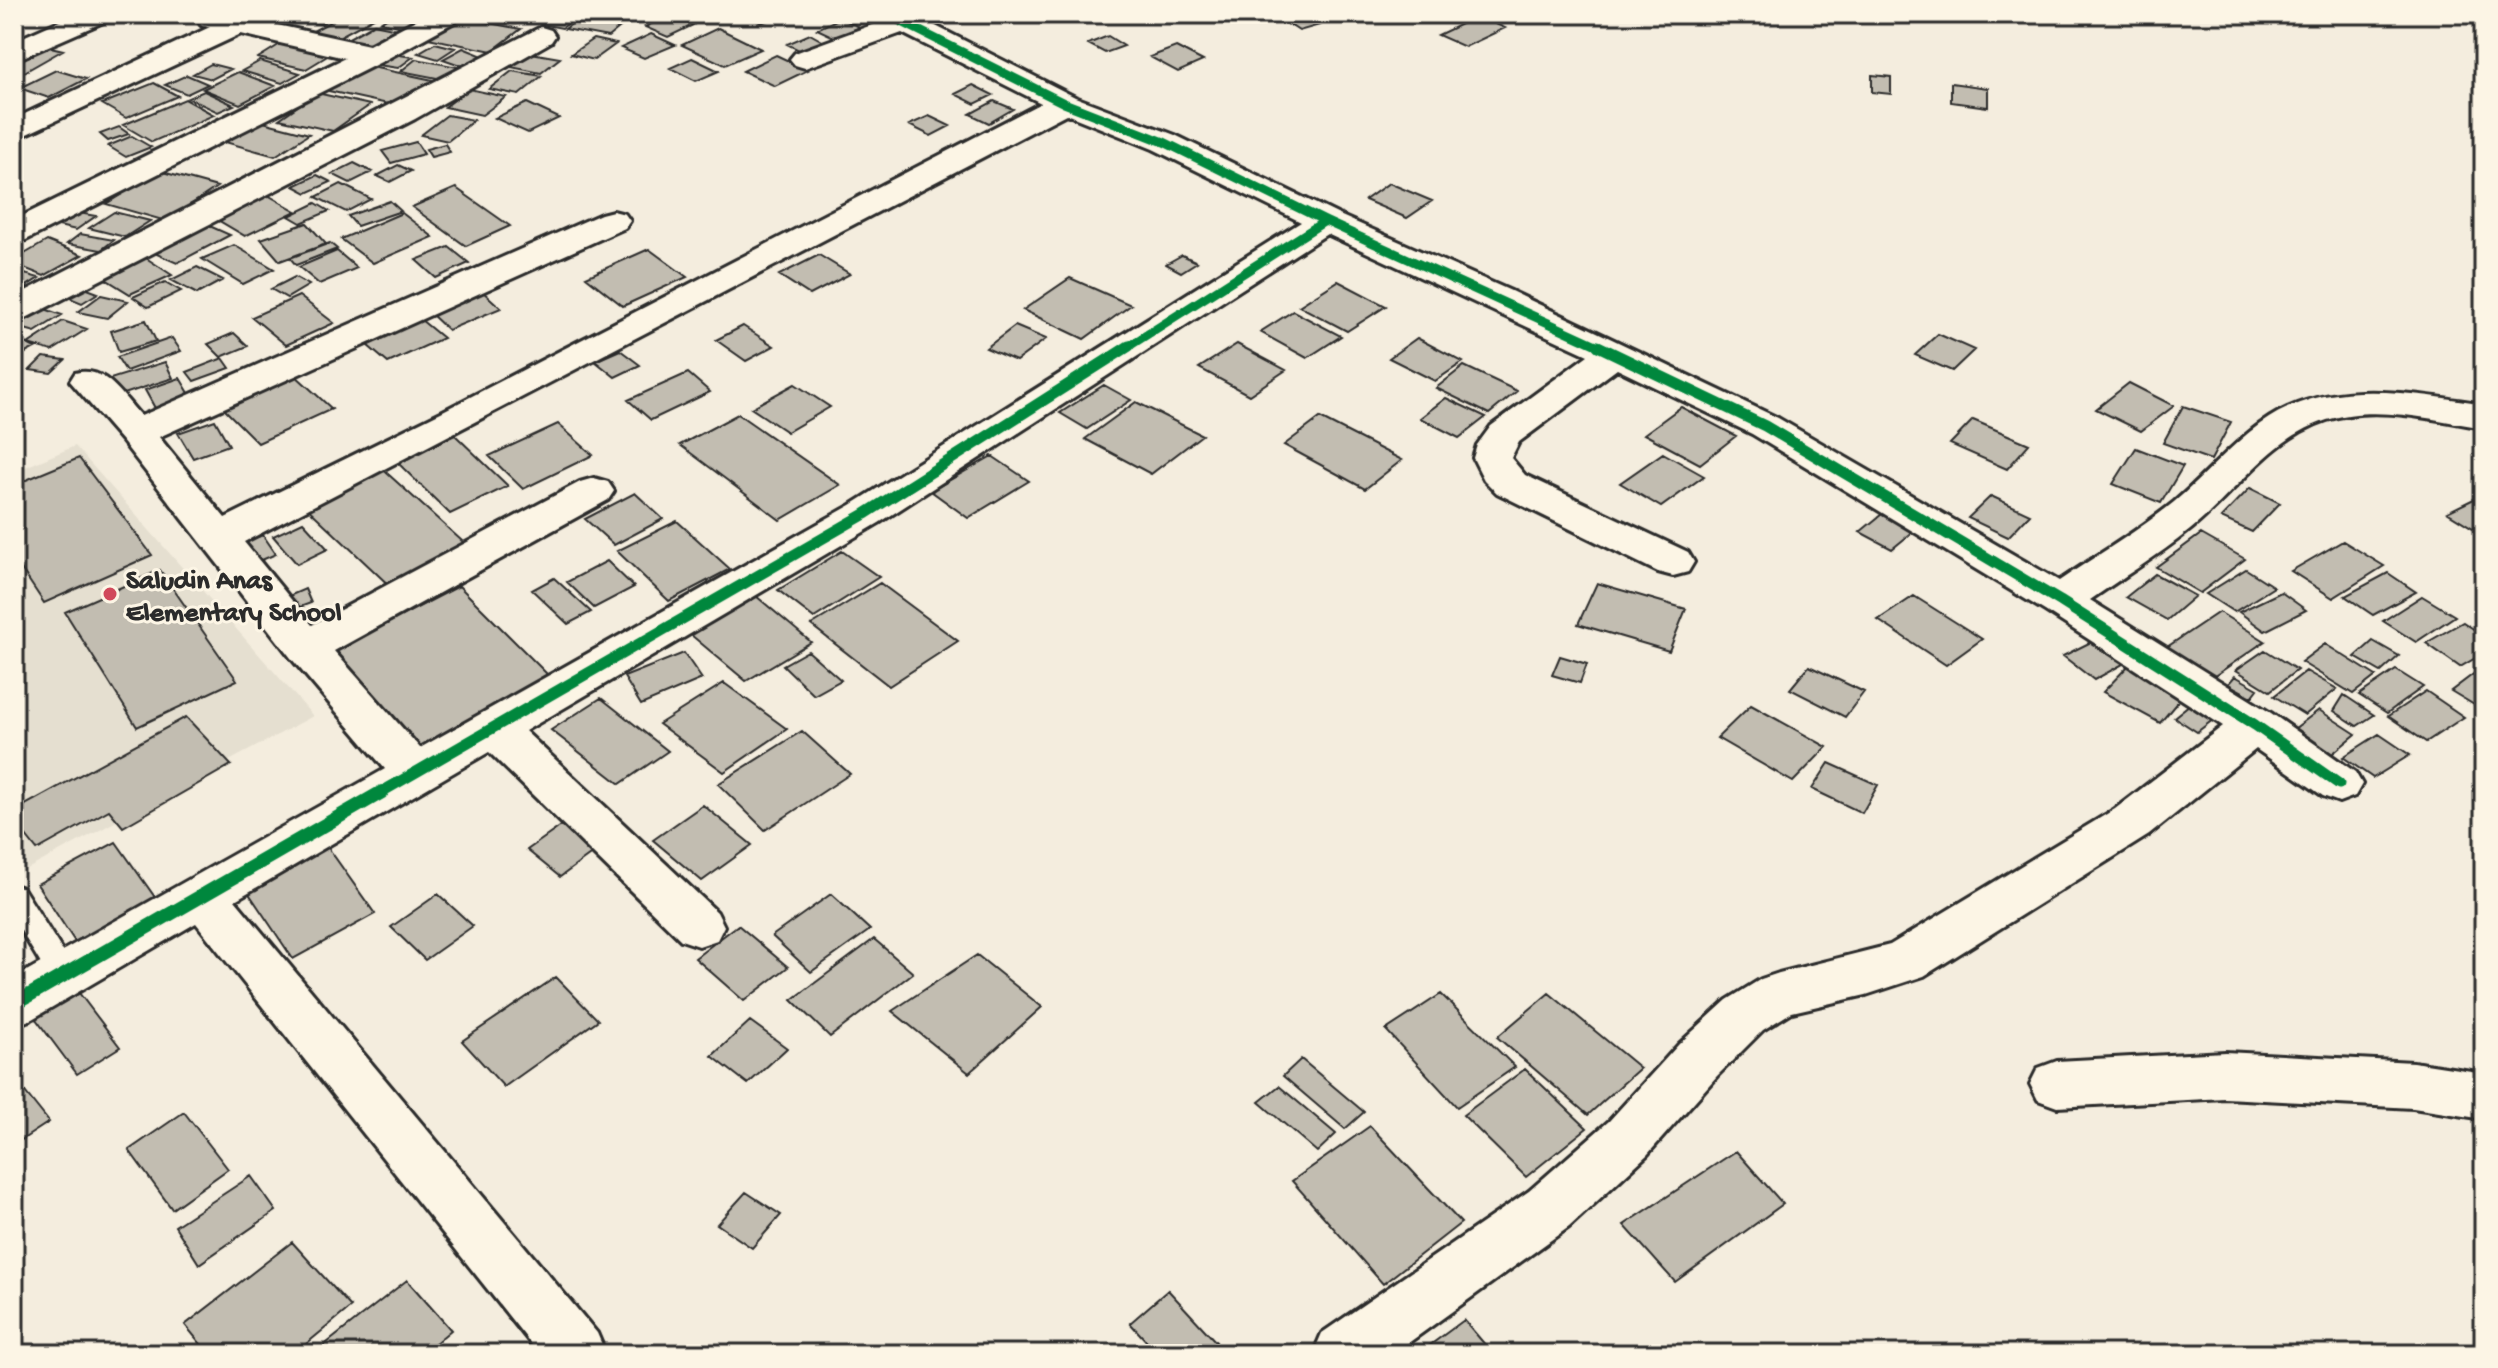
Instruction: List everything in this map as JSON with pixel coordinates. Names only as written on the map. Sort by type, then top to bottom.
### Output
[{"type":"street","points":[[14,52],[98,14]]},
{"type":"street","points":[[189,14],[373,55]]},
{"type":"street","points":[[14,233],[373,55],[448,14]]},
{"type":"street","points":[[805,59],[896,18],[1064,103],[1164,142],[1325,221],[1499,298],[1765,426],[2060,601],[2255,725],[2339,784]]},
{"type":"street","points":[[14,131],[238,25]]},
{"type":"street","points":[[14,311],[167,230],[391,119],[541,36]]},
{"type":"street","points":[[221,537],[454,420],[1064,103]]},
{"type":"street","points":[[135,433],[613,221]]},
{"type":"street","points":[[14,1004],[865,514],[1325,221]]},
{"type":"street","points":[[1613,354],[1505,434],[1496,445],[1492,458],[1498,471],[1511,484],[1673,562]]},
{"type":"street","points":[[88,381],[221,537],[306,647],[414,772]]},
{"type":"street","points":[[2060,601],[2174,522],[2207,496],[2269,435],[2290,420],[2314,410],[2348,403],[2414,406],[2484,416]]},
{"type":"street","points":[[306,647],[594,491]]},
{"type":"street","points":[[1343,1354],[1549,1209],[1628,1138],[1698,1060],[1745,1015],[1779,994],[1866,974],[1906,961],[2132,822],[2255,725]]},
{"type":"street","points":[[493,728],[699,926]]},
{"type":"street","points":[[202,895],[576,1354]]},
{"type":"street","points":[[2057,1084],[2225,1075],[2413,1085],[2484,1096]]},
{"type":"lane","points":[[14,896],[63,976]]},
{"type":"shaded area","name":"Saludin Anas Elementary School","points":[[75,446],[313,716],[14,876],[14,472]]},
{"type":"building","points":[[312,14],[336,14],[321,24],[302,21]]},
{"type":"building","points":[[345,14],[381,14],[335,39],[311,32]]},
{"type":"building","points":[[393,14],[425,14],[404,27],[380,22]]},
{"type":"building","points":[[530,14],[516,24],[469,16]]},
{"type":"building","points":[[555,14],[581,14],[562,28],[541,24]]},
{"type":"building","points":[[629,14],[654,16],[639,23],[623,17]]},
{"type":"building","points":[[669,15],[693,25],[668,37],[645,27]]},
{"type":"building","points":[[748,15],[781,16],[761,23]]},
{"type":"building","points":[[1305,15],[1320,25],[1299,31],[1284,21]]},
{"type":"building","points":[[1478,16],[1505,28],[1465,47],[1438,35]]},
{"type":"building","points":[[458,17],[521,29],[492,51],[428,38]]},
{"type":"building","points":[[581,17],[624,24],[608,37],[565,29]]},
{"type":"building","points":[[840,18],[860,27],[836,38],[817,29]]},
{"type":"building","points":[[374,24],[397,29],[369,46],[345,40]]},
{"type":"building","points":[[718,28],[761,49],[725,65],[682,45]]},
{"type":"building","points":[[651,34],[675,45],[644,58],[621,48]]},
{"type":"building","points":[[810,34],[826,43],[803,52],[787,44]]},
{"type":"building","points":[[1108,36],[1124,46],[1105,53],[1088,44]]},
{"type":"building","points":[[593,39],[616,44],[594,60],[571,54]]},
{"type":"building","points":[[282,43],[329,55],[306,69],[258,58]]},
{"type":"building","points":[[435,43],[455,48],[438,59],[418,53]]},
{"type":"building","points":[[38,44],[63,50],[19,75],[14,74],[14,58]]},
{"type":"building","points":[[1176,47],[1203,61],[1178,72],[1150,57]]},
{"type":"building","points":[[463,48],[483,56],[463,66],[443,59]]},
{"type":"building","points":[[386,53],[413,57],[398,68],[371,64]]},
{"type":"building","points":[[531,53],[560,58],[541,73],[511,67]]},
{"type":"building","points":[[776,55],[808,70],[775,86],[743,71]]},
{"type":"building","points":[[692,58],[719,71],[696,81],[670,68]]},
{"type":"building","points":[[416,59],[458,67],[442,79],[401,71]]},
{"type":"building","points":[[260,61],[300,73],[282,83],[242,71]]},
{"type":"building","points":[[211,64],[231,69],[212,79],[193,74]]},
{"type":"building","points":[[362,65],[433,80],[397,106],[324,90]]},
{"type":"building","points":[[56,70],[86,79],[49,98],[19,88]]},
{"type":"building","points":[[512,71],[542,76],[519,95],[489,89]]},
{"type":"building","points":[[238,72],[275,86],[240,104],[203,89]]},
{"type":"building","points":[[187,75],[208,84],[187,94],[165,85]]},
{"type":"building","points":[[1872,75],[1891,77],[1891,94],[1872,92]]},
{"type":"building","points":[[154,83],[178,96],[126,118],[102,104]]},
{"type":"building","points":[[1951,83],[1988,88],[1988,107],[1951,102]]},
{"type":"building","points":[[973,85],[993,95],[975,104],[955,94]]},
{"type":"building","points":[[469,89],[506,97],[482,115],[445,107]]},
{"type":"building","points":[[204,91],[234,105],[218,112],[188,98]]},
{"type":"building","points":[[317,93],[370,105],[333,131],[279,119]]},
{"type":"building","points":[[185,99],[214,115],[152,142],[123,125]]},
{"type":"building","points":[[994,101],[1013,109],[989,123],[970,114]]},
{"type":"building","points":[[527,103],[559,118],[528,133],[495,118]]},
{"type":"building","points":[[447,115],[474,120],[448,141],[421,135]]},
{"type":"building","points":[[929,116],[950,126],[931,136],[909,125]]},
{"type":"building","points":[[259,121],[309,134],[275,156],[225,142]]},
{"type":"building","points":[[119,127],[129,134],[108,141],[100,134]]},
{"type":"building","points":[[132,136],[151,147],[126,157],[108,146]]},
{"type":"building","points":[[416,142],[424,154],[391,163],[382,151]]},
{"type":"building","points":[[445,144],[450,152],[431,157],[426,149]]},
{"type":"building","points":[[354,163],[372,172],[350,183],[332,174]]},
{"type":"building","points":[[398,165],[411,171],[390,182],[377,176]]},
{"type":"building","points":[[159,171],[217,187],[166,221],[106,204]]},
{"type":"building","points":[[317,175],[331,182],[307,193],[294,186]]},
{"type":"building","points":[[1389,183],[1432,201],[1407,218],[1365,200]]},
{"type":"building","points":[[341,184],[371,199],[346,212],[316,197]]},
{"type":"building","points":[[456,188],[510,226],[466,246],[412,207]]},
{"type":"building","points":[[257,189],[296,211],[245,236],[206,213]]},
{"type":"building","points":[[390,201],[401,211],[357,226],[348,216]]},
{"type":"building","points":[[316,203],[329,211],[301,223],[289,216]]},
{"type":"building","points":[[73,212],[96,216],[76,230],[54,225]]},
{"type":"building","points":[[114,212],[150,221],[125,237],[89,228]]},
{"type":"building","points":[[402,213],[433,237],[373,263],[341,239]]},
{"type":"building","points":[[307,223],[326,244],[280,261],[261,239]]},
{"type":"building","points":[[205,224],[230,235],[177,263],[152,252]]},
{"type":"building","points":[[80,234],[114,240],[101,250],[67,244]]},
{"type":"building","points":[[47,241],[82,255],[44,276],[14,264],[14,260]]},
{"type":"building","points":[[330,243],[337,249],[296,265],[290,258]]},
{"type":"building","points":[[234,245],[274,269],[243,284],[202,259]]},
{"type":"building","points":[[449,247],[469,263],[436,278],[416,260]]},
{"type":"building","points":[[649,249],[687,277],[623,306],[586,277]]},
{"type":"building","points":[[337,251],[357,268],[319,284],[299,267]]},
{"type":"building","points":[[819,255],[850,274],[810,295],[779,275]]},
{"type":"building","points":[[1182,255],[1197,262],[1181,272],[1166,264]]},
{"type":"building","points":[[143,256],[172,275],[130,294],[101,276]]},
{"type":"building","points":[[197,267],[223,280],[197,294],[171,280]]},
{"type":"building","points":[[14,271],[39,278],[14,294]]},
{"type":"building","points":[[295,277],[309,285],[287,298],[271,289]]},
{"type":"building","points":[[1070,278],[1131,305],[1084,339],[1023,310]]},
{"type":"building","points":[[1338,281],[1386,306],[1347,331],[1299,306]]},
{"type":"building","points":[[165,282],[181,291],[148,307],[133,297]]},
{"type":"building","points":[[82,287],[98,293],[82,303],[65,296]]},
{"type":"building","points":[[482,291],[501,308],[448,330],[429,312]]},
{"type":"building","points":[[101,295],[128,301],[107,318],[78,312]]},
{"type":"building","points":[[299,296],[334,323],[286,345],[252,317]]},
{"type":"building","points":[[36,306],[62,315],[35,332],[14,326],[14,320]]},
{"type":"building","points":[[1293,311],[1341,336],[1307,358],[1260,332]]},
{"type":"building","points":[[415,315],[443,338],[388,363],[360,339]]},
{"type":"building","points":[[146,320],[156,341],[119,352],[111,331]]},
{"type":"building","points":[[63,321],[87,329],[52,351],[28,344]]},
{"type":"building","points":[[743,326],[774,346],[746,361],[716,340]]},
{"type":"building","points":[[1015,326],[1046,339],[1016,361],[986,348]]},
{"type":"building","points":[[234,333],[248,346],[221,357],[208,344]]},
{"type":"building","points":[[1938,334],[1974,350],[1952,371],[1915,355]]},
{"type":"building","points":[[14,337],[35,348],[14,359]]},
{"type":"building","points":[[172,338],[181,351],[126,371],[117,357]]},
{"type":"building","points":[[1417,338],[1463,362],[1435,381],[1389,358]]},
{"type":"building","points":[[1237,344],[1286,370],[1249,395],[1199,368]]},
{"type":"building","points":[[620,350],[640,365],[615,377],[595,361]]},
{"type":"building","points":[[43,357],[65,360],[51,373],[30,370]]},
{"type":"building","points":[[223,358],[230,368],[194,381],[187,372]]},
{"type":"building","points":[[165,362],[173,378],[118,396],[110,379]]},
{"type":"building","points":[[1464,366],[1517,391],[1489,414],[1436,388]]},
{"type":"building","points":[[688,373],[710,392],[651,420],[628,400]]},
{"type":"building","points":[[294,374],[332,409],[258,443],[221,406]]},
{"type":"building","points":[[180,378],[192,398],[156,410],[145,390]]},
{"type":"building","points":[[2129,383],[2174,406],[2141,431],[2096,409]]},
{"type":"building","points":[[795,384],[830,407],[787,432],[751,408]]},
{"type":"building","points":[[1104,385],[1131,400],[1087,429],[1060,413]]},
{"type":"building","points":[[1446,398],[1486,417],[1459,438],[1420,418]]},
{"type":"building","points":[[1136,402],[1202,435],[1151,474],[1085,439]]},
{"type":"building","points":[[2183,406],[2231,422],[2211,460],[2163,443]]},
{"type":"building","points":[[1681,407],[1736,436],[1700,464],[1644,434]]},
{"type":"building","points":[[738,414],[840,485],[780,520],[680,445]]},
{"type":"building","points":[[1320,418],[1402,460],[1365,489],[1284,445]]},
{"type":"building","points":[[215,420],[229,445],[193,458],[178,433]]},
{"type":"building","points":[[1973,420],[2029,444],[2007,469],[1950,444]]},
{"type":"building","points":[[558,424],[593,455],[523,489],[489,456]]},
{"type":"building","points":[[455,435],[508,486],[450,514],[397,462]]},
{"type":"building","points":[[2136,448],[2183,466],[2161,503],[2113,484]]},
{"type":"building","points":[[1663,453],[1704,476],[1661,507],[1620,483]]},
{"type":"building","points":[[992,456],[1029,481],[968,518],[931,491]]},
{"type":"building","points":[[79,458],[152,555],[44,603],[14,558],[14,485]]},
{"type":"building","points":[[378,465],[472,550],[395,591],[302,503]]},
{"type":"building","points":[[2250,488],[2280,503],[2252,532],[2221,518]]},
{"type":"building","points":[[635,493],[663,519],[614,545],[585,519]]},
{"type":"building","points":[[1991,496],[2030,514],[2008,537],[1968,518]]},
{"type":"building","points":[[2474,499],[2484,505],[2484,522],[2473,528],[2447,512]]},
{"type":"building","points":[[1882,514],[1914,531],[1892,549],[1860,532]]},
{"type":"building","points":[[677,521],[730,569],[669,601],[617,551]]},
{"type":"building","points":[[303,522],[328,549],[297,564],[273,536]]},
{"type":"building","points":[[2201,534],[2245,559],[2200,593],[2156,567]]},
{"type":"building","points":[[263,535],[276,554],[257,562],[244,542]]},
{"type":"building","points":[[2343,541],[2384,566],[2333,598],[2291,571]]},
{"type":"building","points":[[842,551],[879,577],[814,618],[778,590]]},
{"type":"building","points":[[607,561],[634,587],[594,608],[567,582]]},
{"type":"building","points":[[2246,569],[2274,587],[2234,612],[2206,594]]},
{"type":"building","points":[[160,570],[237,680],[137,727],[65,612]]},
{"type":"building","points":[[2388,573],[2416,592],[2373,615],[2345,596]]},
{"type":"building","points":[[2155,574],[2195,596],[2167,620],[2126,597]]},
{"type":"building","points":[[554,578],[591,612],[568,624],[532,590]]},
{"type":"building","points":[[880,583],[958,641],[889,686],[811,625]]},
{"type":"building","points":[[1597,583],[1686,609],[1669,651],[1578,624]]},
{"type":"building","points":[[459,586],[551,678],[414,754],[326,655]]},
{"type":"building","points":[[305,589],[311,603],[289,611],[282,599]]},
{"type":"building","points":[[2281,592],[2306,610],[2265,631],[2239,612]]},
{"type":"building","points":[[756,596],[811,642],[746,681],[691,635]]},
{"type":"building","points":[[1914,596],[1982,639],[1946,665],[1878,620]]},
{"type":"building","points":[[2422,596],[2455,616],[2416,642],[2383,621]]},
{"type":"building","points":[[2219,612],[2265,641],[2213,677],[2167,647]]},
{"type":"building","points":[[2463,622],[2484,636],[2484,653],[2460,667],[2426,643]]},
{"type":"building","points":[[2093,641],[2125,663],[2094,680],[2063,656]]},
{"type":"building","points":[[2373,641],[2399,656],[2381,672],[2355,657]]},
{"type":"building","points":[[2325,644],[2376,676],[2353,694],[2301,662]]},
{"type":"building","points":[[2265,650],[2297,670],[2270,691],[2236,670]]},
{"type":"building","points":[[808,651],[841,680],[814,695],[783,665]]},
{"type":"building","points":[[684,653],[702,679],[641,705],[624,677]]},
{"type":"building","points":[[1560,656],[1587,664],[1580,683],[1552,675]]},
{"type":"building","points":[[2129,665],[2184,694],[2160,723],[2103,692]]},
{"type":"building","points":[[1809,666],[1864,692],[1845,717],[1790,689]]},
{"type":"building","points":[[2484,666],[2484,700],[2476,706],[2451,691]]},
{"type":"building","points":[[2396,670],[2423,687],[2387,713],[2359,695]]},
{"type":"building","points":[[2306,671],[2337,689],[2305,715],[2274,696]]},
{"type":"building","points":[[2235,676],[2258,689],[2252,697],[2228,684]]},
{"type":"building","points":[[724,683],[787,729],[724,772],[659,724]]},
{"type":"building","points":[[2426,691],[2464,717],[2426,742],[2388,716]]},
{"type":"building","points":[[2344,695],[2374,715],[2357,726],[2334,711]]},
{"type":"building","points":[[601,698],[668,751],[620,784],[551,730]]},
{"type":"building","points":[[2195,700],[2218,716],[2197,732],[2174,717]]},
{"type":"building","points":[[1751,705],[1827,747],[1793,782],[1717,738]]},
{"type":"building","points":[[2319,710],[2356,734],[2332,754],[2294,729]]},
{"type":"building","points":[[186,717],[231,765],[123,827],[109,810],[37,850],[14,821],[14,811]]},
{"type":"building","points":[[802,731],[850,774],[765,830],[718,784]]},
{"type":"building","points":[[2379,734],[2410,755],[2373,778],[2343,757]]},
{"type":"building","points":[[1829,763],[1878,785],[1862,813],[1812,789]]},
{"type":"building","points":[[703,805],[752,845],[702,881],[653,840]]},
{"type":"building","points":[[564,824],[597,850],[560,877],[527,850]]},
{"type":"building","points":[[116,842],[159,903],[79,948],[37,884]]},
{"type":"building","points":[[327,846],[375,914],[293,959],[246,889]]},
{"type":"building","points":[[438,894],[473,926],[425,960],[391,927]]},
{"type":"building","points":[[831,894],[870,930],[811,972],[772,936]]},
{"type":"building","points":[[738,925],[788,967],[744,1001],[695,958]]},
{"type":"building","points":[[874,939],[913,973],[830,1037],[792,1000]]},
{"type":"building","points":[[977,955],[1042,1007],[969,1073],[892,1011]]},
{"type":"building","points":[[556,977],[598,1020],[504,1087],[462,1041]]},
{"type":"building","points":[[73,985],[120,1047],[77,1074],[30,1011]]},
{"type":"building","points":[[1549,993],[1640,1068],[1588,1115],[1497,1037]]},
{"type":"building","points":[[1441,994],[1515,1067],[1457,1107],[1386,1030]]},
{"type":"building","points":[[750,1021],[787,1048],[748,1084],[712,1056]]},
{"type":"building","points":[[1301,1059],[1364,1112],[1345,1129],[1283,1076]]},
{"type":"building","points":[[1525,1069],[1587,1128],[1526,1177],[1463,1115]]},
{"type":"building","points":[[14,1078],[49,1122],[14,1145]]},
{"type":"building","points":[[1279,1086],[1336,1134],[1317,1152],[1259,1102]]},
{"type":"building","points":[[184,1112],[228,1169],[172,1209],[129,1150]]},
{"type":"building","points":[[1370,1126],[1461,1223],[1383,1284],[1292,1181]]},
{"type":"building","points":[[1736,1151],[1783,1204],[1675,1282],[1624,1225]]},
{"type":"building","points":[[251,1176],[276,1211],[199,1264],[175,1226]]},
{"type":"building","points":[[746,1192],[781,1215],[752,1248],[717,1224]]},
{"type":"building","points":[[292,1242],[351,1307],[294,1354],[209,1354],[185,1325]]},
{"type":"building","points":[[407,1280],[451,1330],[422,1354],[313,1354]]},
{"type":"building","points":[[1168,1290],[1216,1342],[1202,1354],[1158,1354],[1130,1323]]},
{"type":"building","points":[[1464,1320],[1493,1354],[1418,1354]]},
{"type":"cycle path","points":[[886,14],[1064,103],[1164,142],[1325,221],[1499,298],[1765,426],[2060,601],[2255,725],[2339,784]]},
{"type":"cycle path","points":[[14,1004],[865,514],[1325,221]]},
{"type":"place","name":"Saludin Anas Elementary School","points":[[110,594]]}]
